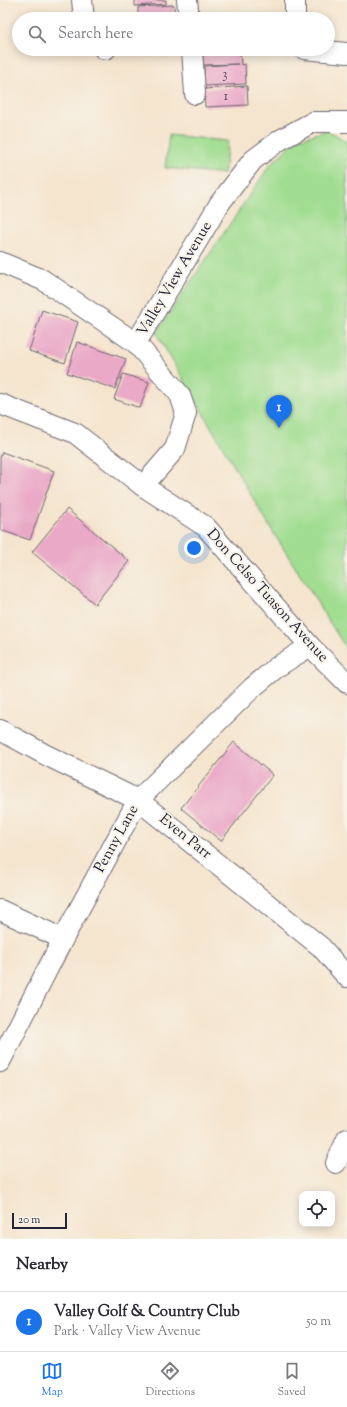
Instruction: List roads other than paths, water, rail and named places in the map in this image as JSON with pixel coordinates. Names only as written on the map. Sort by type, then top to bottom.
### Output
[{"type":"street","points":[[82,0],[83,12]]},
{"type":"street","points":[[187,0],[188,12]]},
{"type":"street","points":[[295,0],[296,12]]},
{"type":"street","points":[[335,52],[347,53]]},
{"type":"street","points":[[192,56],[195,94]]},
{"type":"street","name":"Valley View Avenue","points":[[143,486],[175,449],[186,413],[180,395],[136,343],[220,203],[252,160],[280,140],[313,122],[347,122]]},
{"type":"street","points":[[0,262],[43,280],[136,343]]},
{"type":"street","name":"Don Celso Tuason Avenue","points":[[0,404],[75,433],[143,486],[206,528],[310,646],[347,683]]},
{"type":"street","name":"Penny Lane","points":[[0,1062],[63,939],[138,800],[252,688],[277,667],[310,646]]},
{"type":"street","name":"Even Parr","points":[[0,730],[46,755],[138,800],[321,947],[347,977]]},
{"type":"street","points":[[0,910],[63,939]]},
{"type":"street","points":[[336,1163],[347,1139]]},
{"type":"place","name":"Valley Golf & Country Club","points":[[279,428]]}]
